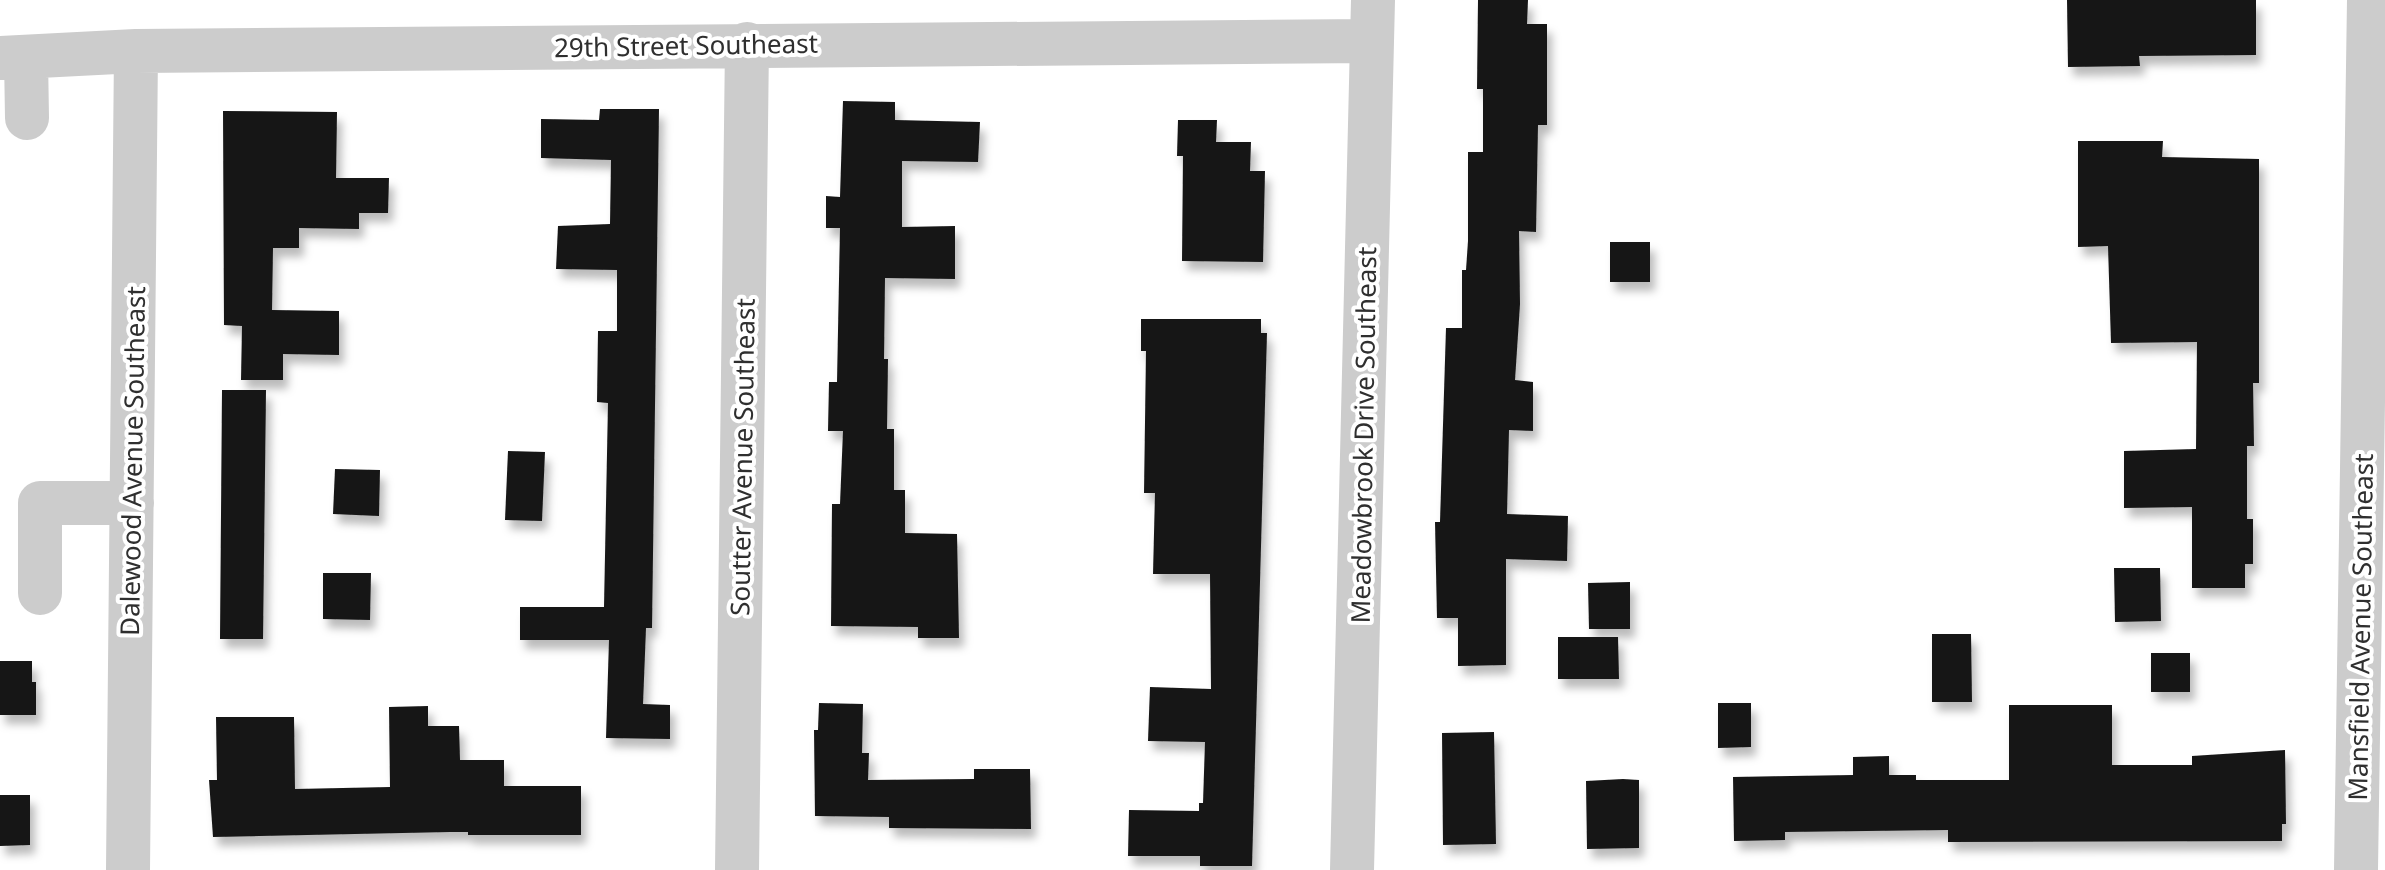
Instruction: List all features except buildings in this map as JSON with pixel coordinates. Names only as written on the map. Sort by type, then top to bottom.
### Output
[{"type":"street","name":"Mansfield Avenue Southeast","points":[[2356,870],[2369,0]]},
{"type":"street","name":"29th Street Southeast","points":[[13,58],[136,51],[747,44],[1372,20]]},
{"type":"street","name":"Meadowbrook Drive Southeast","points":[[1352,870],[1372,20]]},
{"type":"street","name":"Soutter Avenue Southeast","points":[[737,870],[747,44]]},
{"type":"street","name":"Dalewood Avenue Southeast","points":[[128,870],[136,51]]},
{"type":"street","points":[[13,58],[27,118]]},
{"type":"street","points":[[40,593],[40,503],[132,503]]}]
